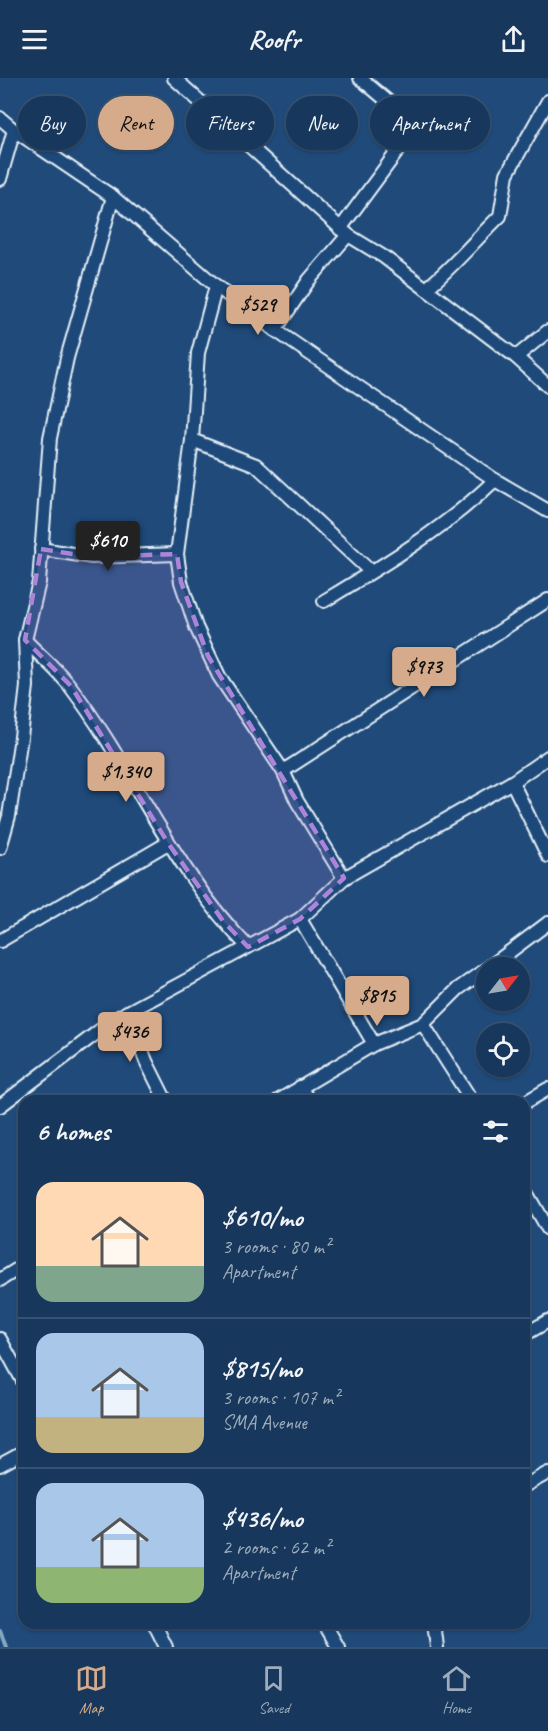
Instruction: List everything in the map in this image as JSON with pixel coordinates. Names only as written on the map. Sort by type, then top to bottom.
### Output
[{"type":"street","points":[[174,78],[344,232],[384,257],[516,357],[548,386]]},
{"type":"street","points":[[275,330],[411,134],[413,126],[410,120],[360,78]]},
{"type":"street","points":[[426,289],[466,254],[484,229],[500,216],[507,174],[548,101]]},
{"type":"street","points":[[0,118],[14,130],[113,197],[216,286],[275,330],[495,480],[548,511]]},
{"type":"street","points":[[0,179],[14,130]]},
{"type":"street","points":[[0,848],[9,816],[21,737],[27,686],[25,640],[39,582],[50,438],[67,358],[113,197]]},
{"type":"street","points":[[216,286],[198,353],[192,440],[177,554],[181,582],[208,656],[233,699],[283,771],[297,801],[344,878]]},
{"type":"street","points":[[516,357],[548,331]]},
{"type":"street","points":[[192,440],[256,465],[370,571]]},
{"type":"street","points":[[324,601],[462,512],[495,480]]},
{"type":"street","points":[[41,549],[92,557],[177,554]]},
{"type":"street","points":[[283,771],[548,600]]},
{"type":"street","points":[[25,640],[60,672],[88,710],[168,843],[223,921],[248,947]]},
{"type":"street","points":[[0,1106],[127,1012],[300,919],[344,878],[512,782],[548,757]]},
{"type":"street","points":[[512,782],[548,856]]},
{"type":"street","points":[[0,940],[168,843]]},
{"type":"street","points":[[300,919],[374,1044]]},
{"type":"street","points":[[502,957],[548,923]]},
{"type":"street","points":[[287,1095],[374,1044],[423,1024],[458,989],[476,976]]},
{"type":"street","points":[[127,1012],[142,1052],[163,1095]]},
{"type":"street","points":[[423,1024],[468,1095]]},
{"type":"street","points":[[300,1087],[305,1095]]},
{"type":"street","points":[[530,1100],[548,1089]]},
{"type":"street","points":[[530,1198],[548,1229]]},
{"type":"street","points":[[0,1280],[18,1269]]},
{"type":"street","points":[[530,1332],[548,1321]]},
{"type":"street","points":[[0,1339],[18,1372]]},
{"type":"street","points":[[0,1465],[18,1455]]},
{"type":"street","points":[[530,1483],[548,1473]]},
{"type":"street","points":[[157,1629],[166,1647]]},
{"type":"street","points":[[328,1629],[338,1647]]},
{"type":"street","points":[[435,1629],[437,1647]]},
{"type":"highlighted area","points":[[41,549],[92,557],[177,554],[181,582],[208,656],[344,878],[300,919],[248,947],[223,921],[168,843],[71,686],[25,640]]},
{"type":"waterway","points":[[0,1631],[6,1647]]}]
